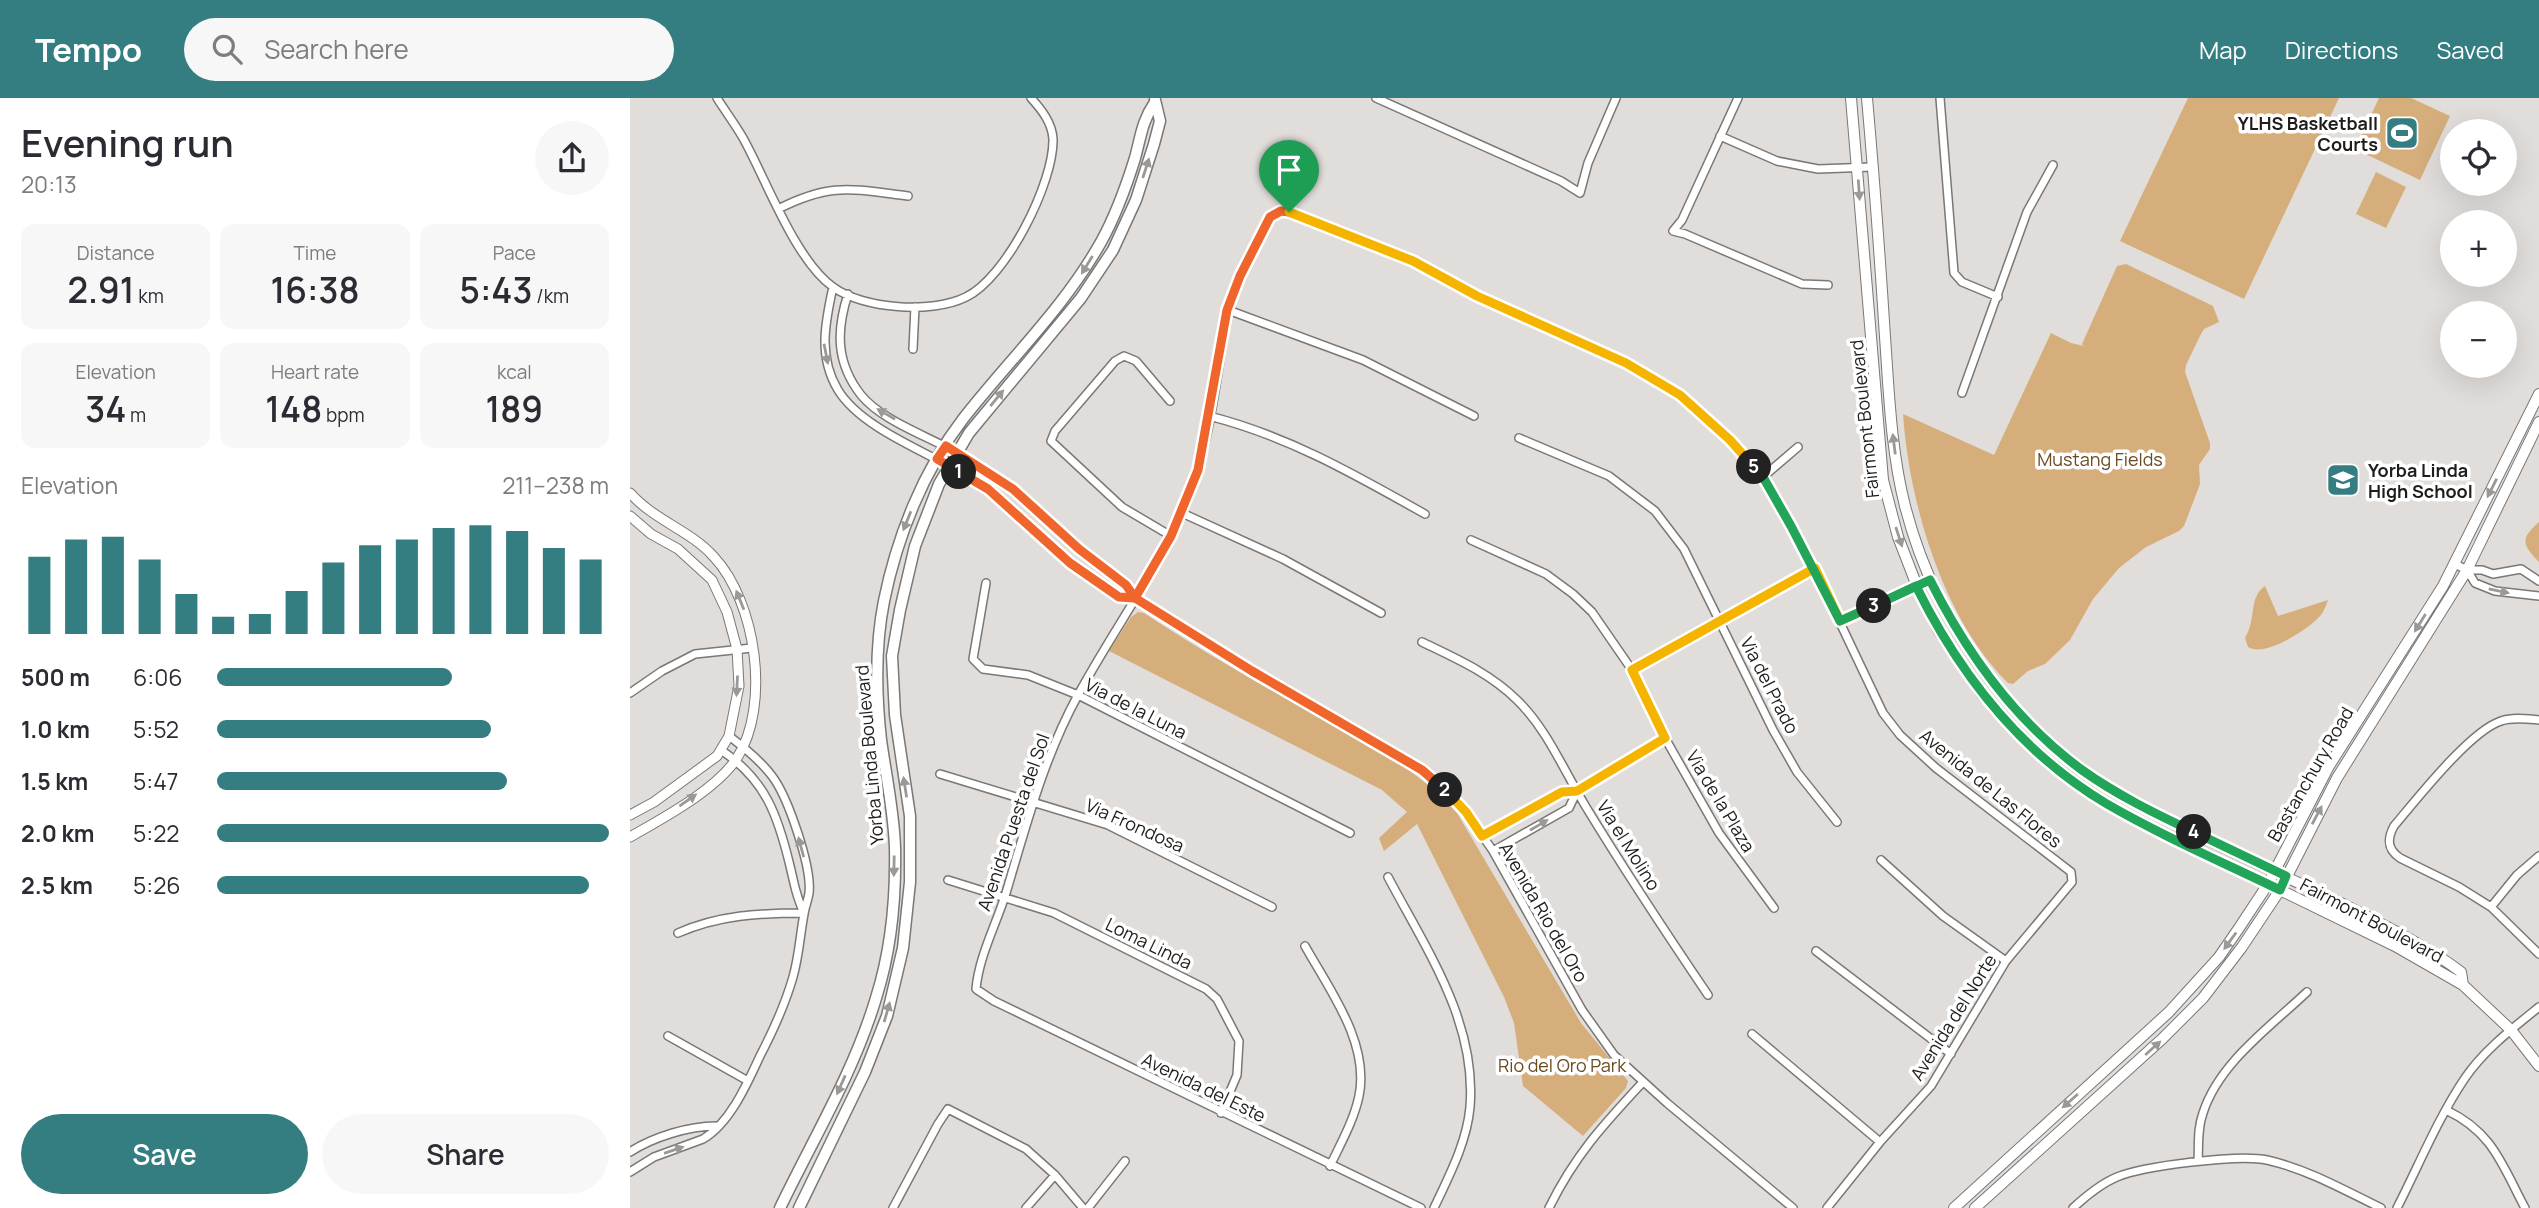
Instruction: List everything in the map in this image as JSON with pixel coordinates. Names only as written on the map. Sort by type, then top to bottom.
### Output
[{"type":"main road","name":"Fairmont Boulevard","points":[[1851,98],[1883,480],[1898,537],[1916,586],[1939,631],[1970,678],[2022,738],[2061,772],[2105,803],[2395,946],[2463,985],[2511,1030],[2539,1066]]},
{"type":"main road","name":"Fairmont Boulevard","points":[[1867,98],[1899,481],[1916,545],[1930,580],[1982,670],[2006,700],[2048,742],[2083,771],[2161,816],[2416,942],[2461,972],[2463,985]]},
{"type":"main road","name":"Yorba Linda Boulevard","points":[[780,1208],[866,1029],[887,954],[894,900],[895,847],[881,738],[877,685],[878,648],[883,604],[905,524],[937,459],[961,421],[1083,273],[1119,205],[1136,155],[1144,118],[1155,100]]},
{"type":"main road","name":"Yorba Linda Boulevard","points":[[799,1208],[865,1072],[887,1016],[904,948],[910,882],[910,817],[895,715],[892,656],[915,546],[939,484],[970,433],[1082,298],[1113,250],[1131,211],[1160,121],[1155,100]]},
{"type":"main road","points":[[1119,205],[1131,211]]},
{"type":"main road","name":"Bastanchury Road","points":[[1954,1208],[2169,1012],[2219,957],[2268,884],[2324,775],[2455,564],[2539,394]]},
{"type":"main road","name":"Bastanchury Road","points":[[1975,1208],[2203,999],[2260,922],[2280,890],[2337,778],[2467,570],[2539,422]]},
{"type":"main road","points":[[1995,709],[2006,700]]},
{"type":"main road","points":[[2154,828],[2161,816]]},
{"type":"street","points":[[716,98],[743,137],[778,209],[810,263],[833,287],[848,294],[886,305],[915,307],[939,307],[968,297],[998,270],[1018,241],[1033,211],[1048,169],[1053,139],[1045,114],[1031,98]]},
{"type":"street","points":[[1376,98],[1561,181],[1580,193],[1588,163],[1616,98]]},
{"type":"street","points":[[1738,98],[1682,220],[1673,232],[1685,234],[1802,284],[1828,285]]},
{"type":"street","points":[[1940,98],[1954,273],[1962,282],[1998,297]]},
{"type":"street","points":[[1720,135],[1777,161],[1818,169],[1872,167]]},
{"type":"street","points":[[1962,393],[2027,212],[2053,165]]},
{"type":"street","points":[[778,209],[807,195],[830,189],[845,188],[908,196]]},
{"type":"street","name":"Avenida Puesta del Sol","points":[[976,989],[978,972],[1033,801],[1056,741],[1078,695],[1182,513],[1198,470],[1227,310],[1240,276],[1265,226],[1270,217],[1281,211]]},
{"type":"street","name":"Avenida de Las Flores","points":[[1281,211],[1302,216],[1413,261],[1477,296],[1626,363],[1680,395],[1730,440],[1763,477],[1815,568],[1883,713],[1900,735],[1936,768],[2071,872]]},
{"type":"street","name":"Avenida Rio del Oro","points":[[833,287],[823,343],[829,371],[838,391],[855,411],[988,489],[1070,563],[1119,597],[1135,598]]},
{"type":"street","name":"Avenida Rio del Oro","points":[[848,294],[839,342],[843,363],[850,378],[872,406],[946,446],[1013,489],[1079,549],[1126,585],[1135,598],[1252,671],[1422,770],[1446,790],[1466,812],[1493,851],[1582,1010],[1614,1055],[1793,1208]]},
{"type":"street","points":[[913,349],[915,307]]},
{"type":"street","points":[[1227,310],[1363,360],[1474,416]]},
{"type":"street","points":[[1170,401],[1136,361],[1124,356],[1115,361],[1063,421],[1051,442],[1122,507],[1171,536]]},
{"type":"street","points":[[1209,416],[1256,429],[1313,453],[1424,514]]},
{"type":"street","name":"Via del Prado","points":[[1519,438],[1609,476],[1655,511],[1684,549],[1797,772],[1836,822]]},
{"type":"street","points":[[1763,477],[1798,447]]},
{"type":"street","points":[[630,493],[659,519],[701,544],[723,568],[743,604],[755,671],[753,708],[743,747],[736,759],[704,789],[630,836]]},
{"type":"street","points":[[1182,513],[1283,559],[1381,613]]},
{"type":"street","points":[[630,516],[651,534],[678,549],[712,580],[727,612],[737,649],[738,687],[729,736],[721,750],[700,771],[630,815]]},
{"type":"street","name":"Via de la Plaza","points":[[1471,540],[1546,575],[1573,594],[1592,612],[1632,670],[1665,738],[1718,833],[1774,908]]},
{"type":"street","points":[[2455,564],[2467,570],[2482,570],[2493,574],[2515,568],[2526,572],[2539,581],[2537,596],[2495,591],[2480,586],[2467,570]]},
{"type":"street","points":[[1632,670],[1815,568]]},
{"type":"street","points":[[1840,621],[1930,580]]},
{"type":"street","name":"Via de la Luna","points":[[986,583],[973,659],[983,669],[1028,675],[1078,695],[1350,833]]},
{"type":"street","name":"Via el Molino","points":[[1422,642],[1463,661],[1517,700],[1548,739],[1641,897],[1708,995]]},
{"type":"street","points":[[630,693],[662,671],[695,654],[752,648]]},
{"type":"street","points":[[2539,720],[2511,719],[2498,722],[2449,763],[2389,835],[2392,852],[2399,859],[2459,887],[2491,907],[2539,954]]},
{"type":"street","points":[[630,1172],[654,1157],[710,1135],[737,1102],[787,996],[798,957],[809,892],[807,872],[795,826],[780,788],[772,776],[729,736]]},
{"type":"street","points":[[1482,836],[1562,792],[1577,791],[1665,738]]},
{"type":"street","points":[[721,750],[736,759],[757,781],[774,810],[786,849],[794,894],[804,913]]},
{"type":"street","name":"Via Frondosa","points":[[940,774],[1108,825],[1272,907]]},
{"type":"street","points":[[1493,851],[1569,808],[1577,791]]},
{"type":"street","points":[[2491,907],[2517,876],[2539,856]]},
{"type":"street","points":[[1881,860],[1943,916],[2007,961]]},
{"type":"street","name":"Avenida del Norte","points":[[1827,1208],[1880,1142],[1931,1086],[2007,961],[2072,882],[2071,872]]},
{"type":"street","points":[[1388,877],[1452,998],[1465,1036],[1471,1068],[1470,1109],[1458,1157],[1434,1208]]},
{"type":"street","name":"Loma Linda","points":[[948,880],[1054,913],[1206,989],[1217,999],[1239,1041],[1237,1075],[1221,1113]]},
{"type":"street","points":[[678,933],[701,923],[732,916],[804,913]]},
{"type":"street","points":[[1305,946],[1346,1021],[1359,1063],[1360,1093],[1330,1166]]},
{"type":"street","points":[[1816,951],[1951,1054]]},
{"type":"street","name":"Avenida del Este","points":[[976,989],[994,1001],[1221,1113],[1421,1208]]},
{"type":"street","points":[[2198,1161],[2199,1130],[2210,1095],[2221,1077],[2307,992]]},
{"type":"street","points":[[2397,1208],[2446,1110],[2466,1077],[2511,1030],[2539,1007]]},
{"type":"street","points":[[1752,1034],[1880,1142]]},
{"type":"street","points":[[668,1036],[748,1082]]},
{"type":"street","points":[[1549,1208],[1566,1174],[1594,1135],[1643,1082]]},
{"type":"street","points":[[893,1208],[948,1109],[1026,1149],[1055,1175],[1085,1208],[1125,1161]]},
{"type":"street","points":[[2446,1110],[2466,1119],[2486,1138],[2525,1208]]},
{"type":"street","points":[[630,1152],[698,1127],[716,1126]]},
{"type":"street","points":[[2073,1208],[2092,1191],[2116,1177],[2139,1170],[2198,1161],[2262,1159],[2295,1167],[2381,1208]]},
{"type":"street","points":[[1026,1208],[1055,1175]]},
{"type":"green space","points":[[2188,98],[2339,98],[2244,299],[2120,241]]},
{"type":"green space","name":"YLHS Basketball Courts","points":[[2379,98],[2411,98],[2450,116],[2449,119],[2440,119],[2440,137],[2420,180],[2355,149]]},
{"type":"green space","points":[[2376,172],[2406,187],[2386,228],[2356,214]]},
{"type":"green space","name":"Mustang Fields","points":[[2126,264],[2213,306],[2219,322],[2204,329],[2185,372],[2210,449],[2199,465],[2200,484],[2184,526],[2146,547],[2119,568],[2093,599],[2070,640],[2045,664],[2028,671],[2013,684],[2008,683],[1985,657],[1965,626],[1933,558],[1913,485],[1903,414],[1994,455],[2051,333],[2084,346],[2082,344],[2117,266]]},
{"type":"green space","points":[[2539,522],[2539,562],[2529,551],[2526,537]]},
{"type":"green space","points":[[2265,586],[2278,616],[2328,600],[2321,615],[2297,634],[2265,649],[2256,649],[2248,647],[2245,638],[2256,596]]},
{"type":"green space","name":"Rio del Oro Park","points":[[1138,612],[1144,613],[1406,768],[1441,796],[1457,813],[1581,1023],[1628,1081],[1626,1088],[1583,1136],[1523,1086],[1514,1023],[1504,997],[1417,824],[1384,851],[1379,838],[1407,812],[1382,790],[1109,651],[1131,617]]},
{"type":"place","name":"YLHS Basketball Courts","points":[[2402,133]]},
{"type":"place","name":"Yorba Linda High School","points":[[2343,480]]},
{"type":"route","points":[[1289,212],[1281,211],[1270,217],[1233,292],[1227,310],[1198,470],[1171,536],[1135,598],[1119,597],[1070,563],[988,489],[937,459],[946,446],[992,474],[1013,489],[1079,549],[1126,585],[1135,598],[1252,671],[1422,770],[1446,790],[1466,812],[1482,836],[1562,792],[1577,791],[1665,738],[1632,670],[1815,568],[1840,621],[1916,586],[1939,631],[1964,670],[1983,695],[2043,758],[2105,803],[2280,890],[2286,876],[2132,801],[2083,771],[2048,742],[2006,700],[1982,670],[1942,605],[1930,580],[1916,586],[1840,621],[1815,568],[1763,477],[1730,440],[1680,395],[1626,363],[1477,296],[1413,261],[1289,212]]}]
